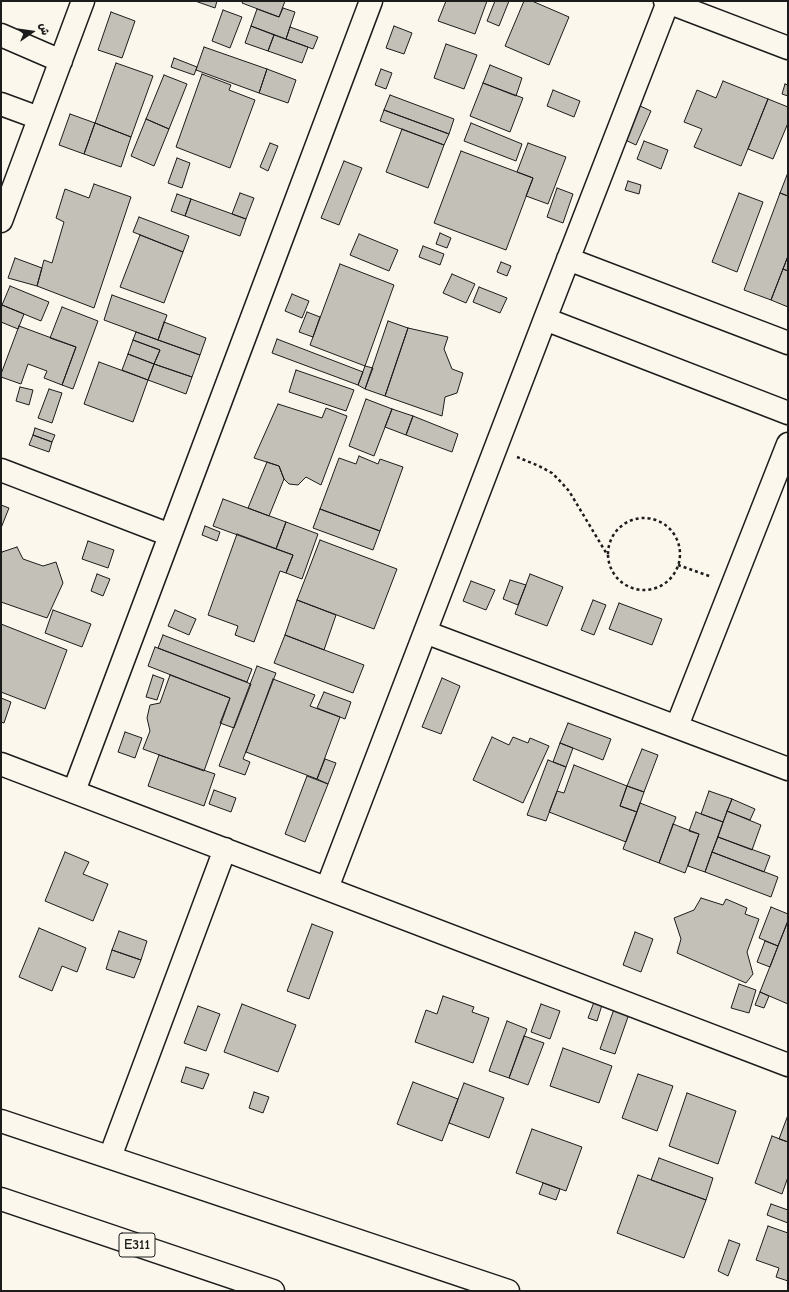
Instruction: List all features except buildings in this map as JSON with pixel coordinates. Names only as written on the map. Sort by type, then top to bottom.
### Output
[{"type":"main road","points":[[1,221],[83,1]]},
{"type":"main road","points":[[74,792],[371,1]]},
{"type":"main road","points":[[327,888],[666,2],[788,48]]},
{"type":"main road","points":[[1,36],[61,61]]},
{"type":"main road","points":[[1,104],[40,118]]},
{"type":"main road","points":[[568,259],[788,343]]},
{"type":"main road","points":[[545,319],[788,414]]},
{"type":"main road","points":[[677,726],[788,444]]},
{"type":"main road","points":[[1,470],[170,535]]},
{"type":"main road","points":[[425,632],[788,768]]},
{"type":"main road","points":[[1,764],[788,1065]]},
{"type":"main road","points":[[110,1157],[225,849]]},
{"type":"main road","points":[[1,1121],[508,1291]]},
{"type":"main road","name":"E311","points":[[1,1200],[273,1291]]},
{"type":"path","points":[[495,448],[539,466],[552,473],[560,481],[569,491],[608,556],[611,567],[616,576],[624,584],[645,590],[656,588],[666,583],[673,575],[678,565],[680,549],[675,534],[668,526],[659,520],[638,518],[619,527],[609,546],[608,556]]},
{"type":"path","points":[[678,565],[733,585]]}]
